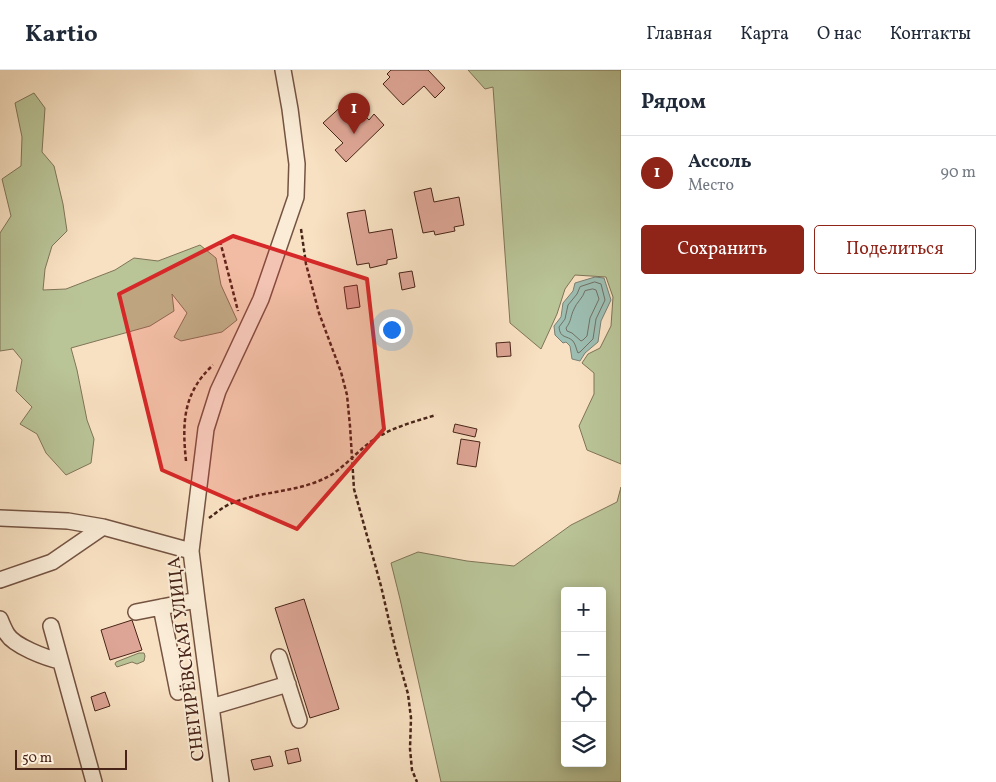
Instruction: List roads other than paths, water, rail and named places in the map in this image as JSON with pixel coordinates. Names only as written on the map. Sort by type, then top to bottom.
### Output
[{"type":"street","name":"СНЕГИРЁВСКАЯ УЛИЦА","points":[[221,782],[196,600],[192,551],[206,429],[218,390],[261,299],[296,197],[297,164],[283,70]]},
{"type":"street","points":[[0,518],[68,521],[103,527],[192,551]]},
{"type":"street","points":[[0,580],[52,562],[103,527]]},
{"type":"street","points":[[136,612],[196,600]]},
{"type":"street","points":[[161,607],[178,692]]},
{"type":"street","points":[[0,619],[7,634],[18,645],[60,661]]},
{"type":"street","points":[[51,626],[60,661],[82,710],[94,782]]},
{"type":"street","points":[[280,657],[298,720]]},
{"type":"street","points":[[211,707],[288,684]]},
{"type":"water","points":[[595,277],[604,278],[611,300],[601,321],[598,342],[585,353],[580,361],[572,359],[570,346],[566,342],[563,343],[555,335],[554,326],[561,317],[563,303],[573,291],[575,283]]},
{"type":"place","name":"Ассоль","points":[[354,134]]}]
